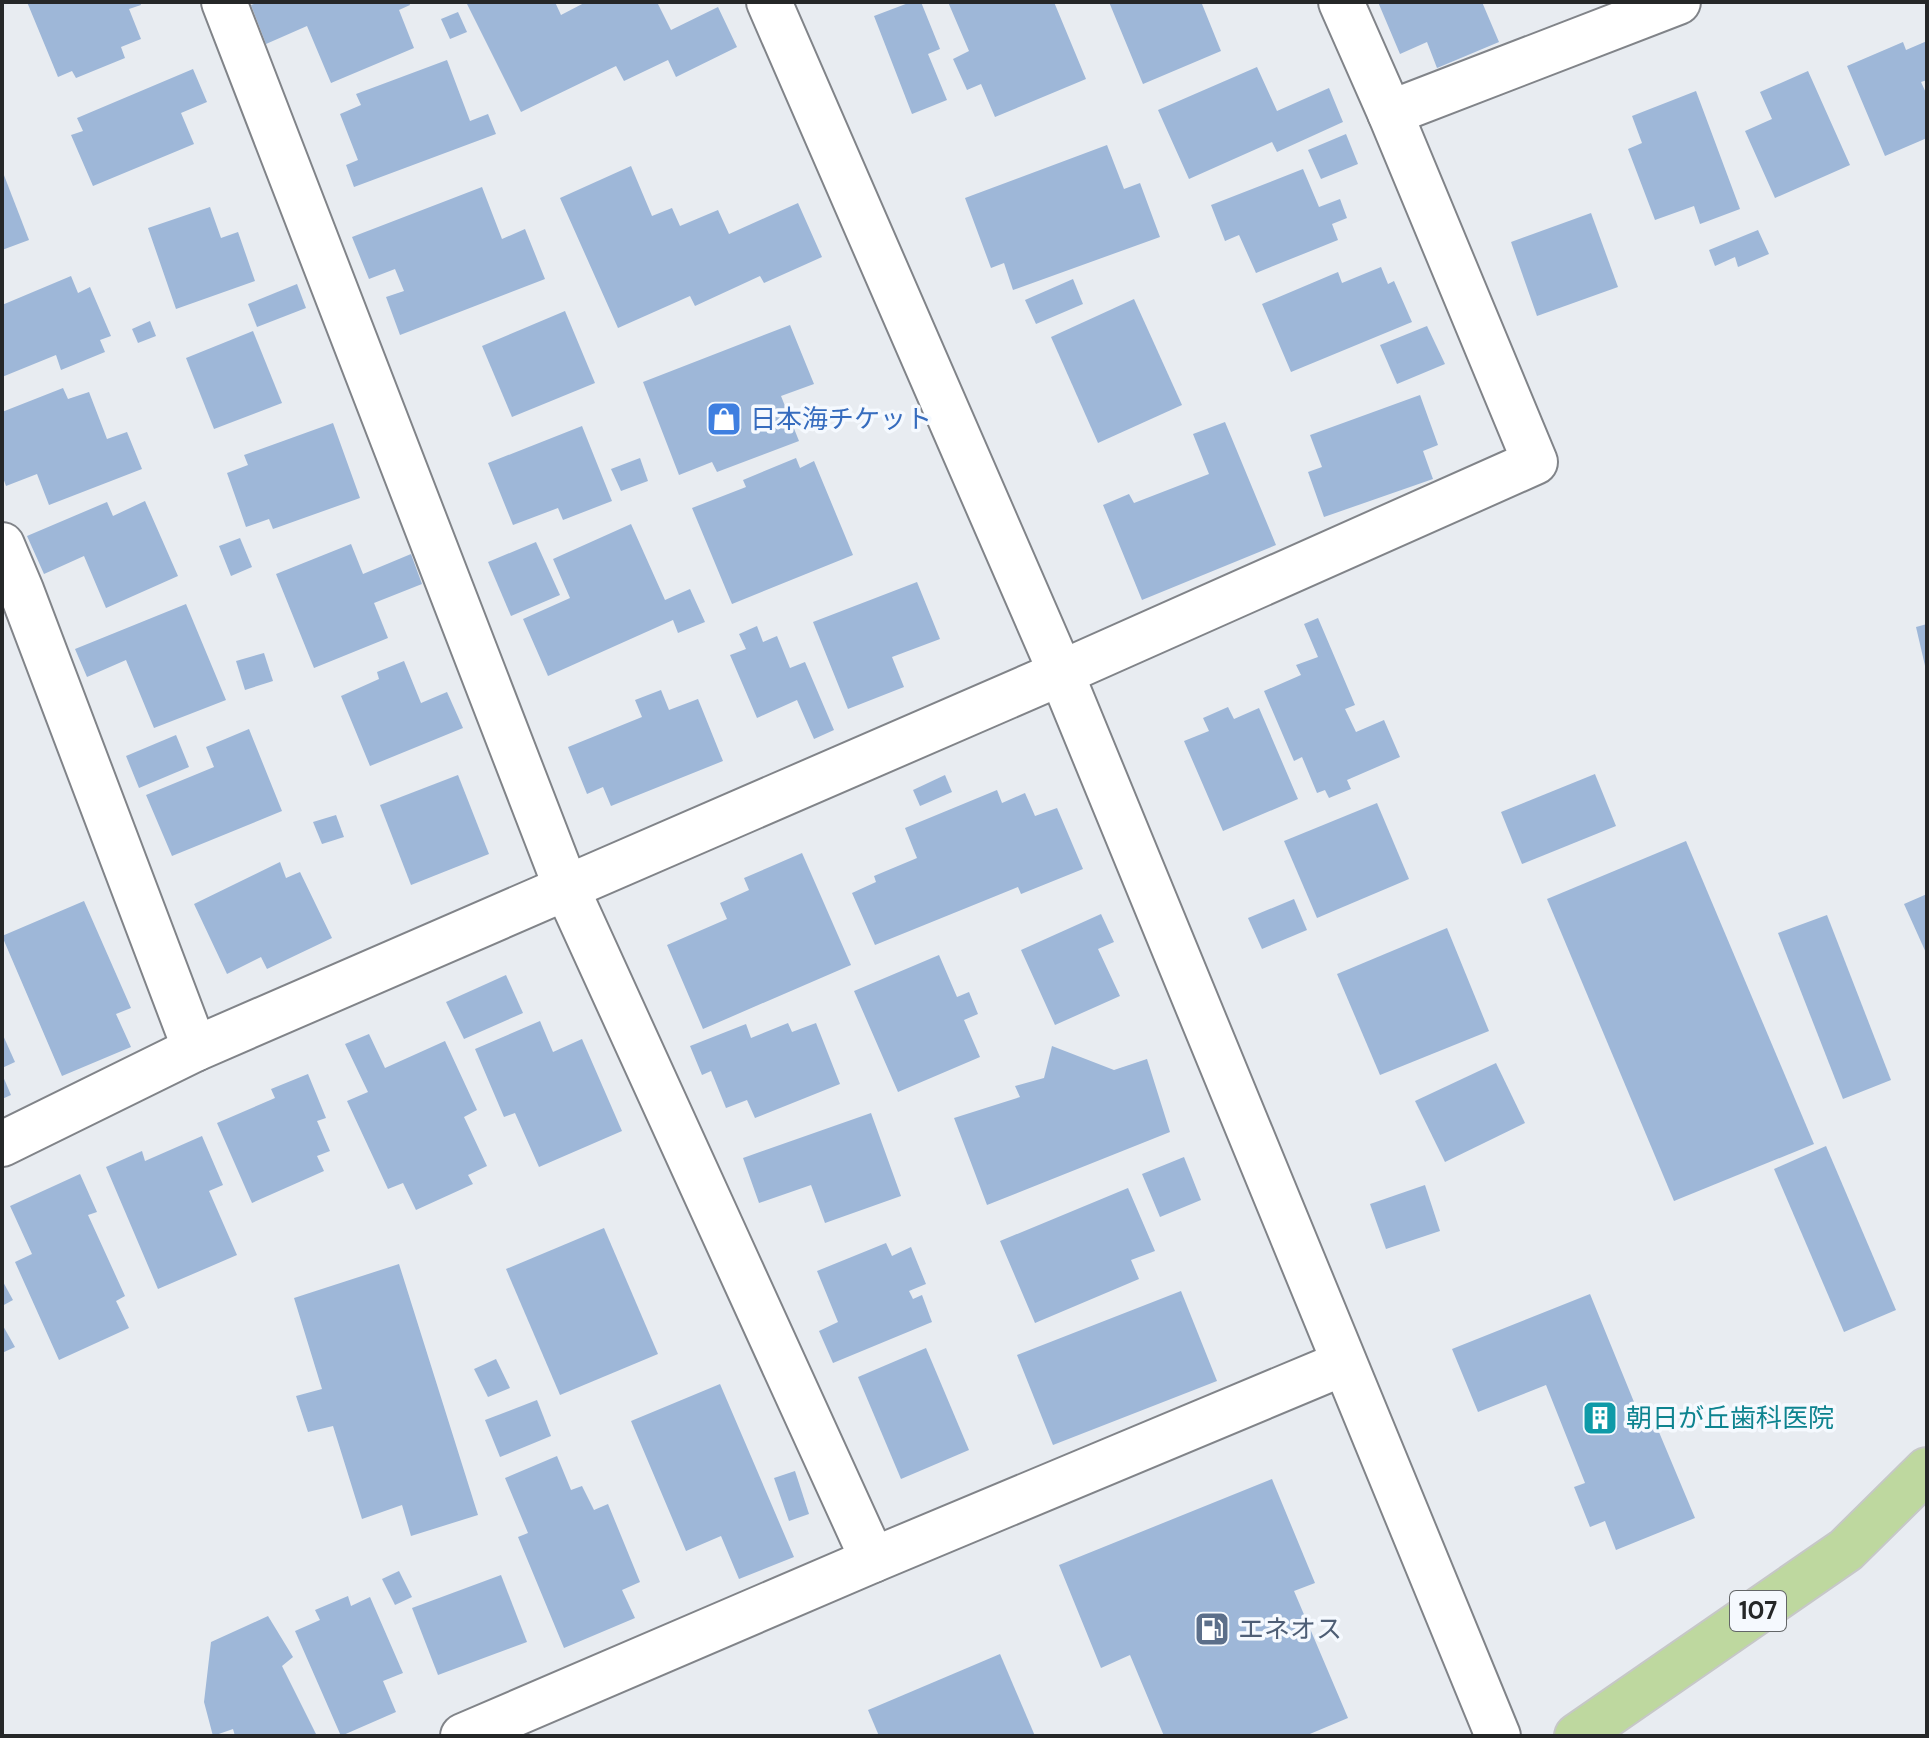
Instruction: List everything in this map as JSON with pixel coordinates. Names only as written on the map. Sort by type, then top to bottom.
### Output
[{"type":"highway","name":"107","points":[[1577,1736],[1846,1550],[1927,1470]]},
{"type":"street","points":[[224,2],[566,887],[873,1560]]},
{"type":"street","points":[[769,2],[1061,673],[1498,1736]]},
{"type":"street","points":[[2,1144],[195,1049],[1061,673],[1535,462],[1341,2]]},
{"type":"street","points":[[1390,113],[1678,2]]},
{"type":"street","points":[[2,545],[11,594],[195,1049]]},
{"type":"street","points":[[463,1736],[1344,1363]]},
{"type":"building","points":[[27,2],[140,2],[141,5],[129,9],[141,39],[121,47],[125,58],[76,78],[72,71],[58,77]]},
{"type":"building","points":[[259,2],[409,2],[410,5],[399,10],[414,48],[331,83],[307,26],[266,44],[251,5]]},
{"type":"building","points":[[466,2],[555,2],[561,15],[586,2],[657,2],[671,30],[718,7],[737,47],[676,77],[668,60],[624,81],[616,66],[521,112]]},
{"type":"building","points":[[911,2],[921,2],[940,49],[928,54],[947,100],[912,114],[874,16]]},
{"type":"building","points":[[948,2],[1054,2],[1086,79],[995,117],[981,84],[967,90],[953,59],[969,51]]},
{"type":"building","points":[[1109,2],[1207,2],[1202,4],[1221,51],[1143,84]]},
{"type":"building","points":[[1378,2],[1482,2],[1499,42],[1437,68],[1427,42],[1400,54]]},
{"type":"building","points":[[458,12],[467,32],[450,39],[441,19]]},
{"type":"building","points":[[1927,41],[1927,80],[1921,82],[1927,95],[1927,138],[1885,156],[1847,66],[1903,42],[1906,50]]},
{"type":"building","points":[[447,60],[470,121],[488,114],[496,134],[354,187],[346,165],[358,160],[340,114],[361,105],[356,94]]},
{"type":"building","points":[[1257,67],[1277,111],[1329,88],[1343,122],[1277,152],[1272,142],[1189,179],[1158,110]]},
{"type":"building","points":[[193,69],[207,102],[181,113],[194,144],[93,186],[71,135],[83,131],[77,118]]},
{"type":"building","points":[[1808,71],[1850,165],[1775,198],[1745,131],[1772,119],[1760,92]]},
{"type":"building","points":[[1696,91],[1740,209],[1700,224],[1694,206],[1655,220],[1628,149],[1642,143],[1632,116]]},
{"type":"building","points":[[1346,134],[1358,164],[1321,179],[1308,150]]},
{"type":"building","points":[[1107,145],[1124,189],[1140,183],[1160,237],[1013,290],[1004,263],[991,268],[965,198]]},
{"type":"building","points":[[631,166],[652,216],[672,208],[680,226],[718,210],[729,234],[798,203],[822,257],[764,283],[760,276],[695,306],[690,296],[618,328],[560,198]]},
{"type":"building","points":[[1303,169],[1319,207],[1340,199],[1347,218],[1332,224],[1338,240],[1256,273],[1239,235],[1225,241],[1211,205]]},
{"type":"building","points":[[2,170],[29,240],[2,250]]},
{"type":"building","points":[[482,187],[502,239],[525,229],[545,279],[400,335],[386,297],[404,291],[395,269],[369,279],[352,237]]},
{"type":"building","points":[[210,207],[221,238],[238,232],[255,281],[176,309],[148,228]]},
{"type":"building","points":[[1591,213],[1618,287],[1537,316],[1511,242]]},
{"type":"building","points":[[1758,230],[1769,254],[1738,267],[1735,257],[1715,266],[1709,250]]},
{"type":"building","points":[[1381,267],[1388,284],[1394,281],[1412,322],[1291,372],[1262,304],[1338,272],[1342,283]]},
{"type":"building","points":[[71,276],[78,293],[90,287],[111,336],[100,340],[105,352],[61,370],[56,355],[2,377],[2,305]]},
{"type":"building","points":[[1073,279],[1083,304],[1036,324],[1025,300]]},
{"type":"building","points":[[297,284],[306,308],[257,327],[248,304]]},
{"type":"building","points":[[1134,299],[1182,405],[1098,443],[1051,337]]},
{"type":"building","points":[[565,311],[595,383],[512,417],[482,346]]},
{"type":"building","points":[[150,321],[156,336],[138,343],[132,329]]},
{"type":"building","name":"日本海チケット","points":[[790,325],[814,384],[781,396],[799,441],[717,472],[712,462],[679,475],[643,382]]},
{"type":"building","points":[[1427,326],[1445,364],[1397,384],[1380,345]]},
{"type":"building","points":[[253,331],[282,403],[214,429],[186,358]]},
{"type":"building","points":[[63,388],[68,399],[89,392],[107,439],[127,432],[142,469],[49,505],[37,474],[6,486],[2,475],[2,412]]},
{"type":"building","points":[[1420,395],[1438,445],[1423,451],[1433,479],[1324,517],[1308,472],[1322,467],[1310,435]]},
{"type":"building","points":[[1225,422],[1276,545],[1142,600],[1103,505],[1129,494],[1134,503],[1209,474],[1193,434]]},
{"type":"building","points":[[333,423],[360,498],[273,529],[269,519],[246,527],[227,473],[248,465],[244,455]]},
{"type":"building","points":[[582,426],[612,501],[563,520],[558,508],[513,525],[488,463]]},
{"type":"building","points":[[640,458],[648,481],[621,491],[611,469]]},
{"type":"building","points":[[796,458],[800,468],[814,461],[853,555],[732,604],[692,508],[746,487],[743,480]]},
{"type":"building","points":[[145,501],[178,576],[106,608],[84,556],[44,574],[27,536],[107,502],[113,516]]},
{"type":"building","points":[[631,524],[665,600],[690,589],[705,622],[678,633],[673,620],[548,676],[523,619],[570,598],[553,559]]},
{"type":"building","points":[[240,538],[252,567],[231,576],[219,546]]},
{"type":"building","points":[[536,542],[560,595],[511,616],[488,562]]},
{"type":"building","points":[[351,544],[363,574],[411,554],[422,584],[374,603],[388,638],[314,668],[276,574]]},
{"type":"building","points":[[917,582],[940,639],[892,657],[904,687],[848,709],[813,622]]},
{"type":"building","points":[[186,604],[226,700],[154,728],[126,660],[87,677],[75,649]]},
{"type":"building","points":[[1318,618],[1355,705],[1345,709],[1356,732],[1384,720],[1400,757],[1347,780],[1351,789],[1329,798],[1325,790],[1317,793],[1302,757],[1294,761],[1264,691],[1301,675],[1296,665],[1318,657],[1304,624]]},
{"type":"building","points":[[1927,624],[1927,669],[1926,670],[1916,627]]},
{"type":"building","points":[[757,626],[763,642],[777,636],[790,668],[805,662],[834,730],[814,739],[797,700],[757,718],[730,655],[746,649],[739,634]]},
{"type":"building","points":[[264,653],[273,681],[245,690],[236,661]]},
{"type":"building","points":[[404,661],[421,703],[447,692],[463,728],[370,766],[341,696],[379,679],[377,672]]},
{"type":"building","points":[[661,690],[669,710],[698,699],[723,761],[611,806],[603,787],[587,794],[568,747],[642,717],[635,700]]},
{"type":"building","points":[[1228,707],[1234,719],[1259,708],[1298,799],[1223,831],[1184,741],[1209,731],[1203,718]]},
{"type":"building","points":[[249,729],[282,811],[172,856],[146,795],[214,767],[206,747]]},
{"type":"building","points":[[176,735],[189,767],[139,788],[126,756]]},
{"type":"building","points":[[1595,774],[1616,826],[1522,864],[1501,812]]},
{"type":"building","points":[[458,775],[489,854],[411,885],[380,805]]},
{"type":"building","points":[[945,775],[952,792],[920,806],[913,790]]},
{"type":"building","points":[[997,790],[1002,803],[1025,793],[1035,816],[1057,808],[1083,869],[1021,894],[1018,887],[875,945],[852,893],[876,882],[874,876],[917,858],[905,828]]},
{"type":"building","points":[[1377,803],[1409,879],[1317,918],[1284,841]]},
{"type":"building","points":[[336,815],[344,837],[322,844],[313,822]]},
{"type":"building","points":[[1686,841],[1814,1144],[1674,1201],[1547,899]]},
{"type":"building","points":[[802,853],[851,965],[703,1029],[667,945],[727,919],[720,903],[749,890],[744,878]]},
{"type":"building","points":[[280,862],[286,878],[300,872],[332,938],[267,969],[261,957],[227,974],[194,904]]},
{"type":"building","points":[[1927,894],[1927,955],[1904,904]]},
{"type":"building","points":[[1294,899],[1307,930],[1262,949],[1248,918]]},
{"type":"building","points":[[84,901],[131,1008],[116,1014],[131,1047],[62,1076],[2,936]]},
{"type":"building","points":[[1101,914],[1114,942],[1098,949],[1120,996],[1055,1025],[1021,950]]},
{"type":"building","points":[[1827,915],[1891,1080],[1843,1099],[1778,933]]},
{"type":"building","points":[[1447,928],[1489,1031],[1380,1075],[1337,974]]},
{"type":"building","points":[[939,955],[957,997],[969,992],[978,1014],[964,1020],[980,1057],[898,1092],[854,991]]},
{"type":"building","points":[[506,975],[523,1013],[464,1039],[446,1002]]},
{"type":"building","points":[[540,1021],[553,1052],[582,1039],[622,1131],[539,1167],[515,1113],[504,1117],[475,1049]]},
{"type":"building","points":[[788,1023],[792,1032],[816,1023],[840,1084],[755,1118],[747,1100],[726,1108],[711,1071],[702,1075],[690,1046],[746,1024],[751,1038]]},
{"type":"building","points":[[2,1033],[15,1062],[2,1068]]},
{"type":"building","points":[[369,1034],[385,1068],[445,1041],[477,1110],[464,1117],[487,1166],[468,1175],[473,1184],[416,1210],[403,1183],[388,1189],[347,1101],[368,1092],[345,1044]]},
{"type":"building","points":[[1052,1046],[1114,1070],[1147,1059],[1170,1132],[987,1205],[954,1118],[1020,1097],[1015,1086],[1044,1078]]},
{"type":"building","points":[[1496,1063],[1525,1123],[1445,1162],[1415,1101]]},
{"type":"building","points":[[2,1074],[11,1095],[2,1099]]},
{"type":"building","points":[[308,1074],[326,1118],[317,1121],[330,1151],[317,1156],[324,1171],[252,1203],[217,1123],[275,1098],[271,1089]]},
{"type":"building","points":[[871,1113],[901,1196],[825,1223],[811,1185],[759,1203],[743,1158]]},
{"type":"building","points":[[202,1136],[223,1185],[209,1191],[237,1255],[158,1289],[106,1167],[142,1151],[145,1161]]},
{"type":"building","points":[[1826,1146],[1896,1310],[1844,1332],[1774,1169]]},
{"type":"building","points":[[1184,1157],[1201,1200],[1160,1217],[1142,1174]]},
{"type":"building","points":[[80,1174],[97,1212],[88,1215],[125,1296],[116,1301],[129,1328],[59,1360],[15,1262],[32,1254],[10,1206]]},
{"type":"building","points":[[1425,1185],[1440,1231],[1386,1249],[1370,1204]]},
{"type":"building","points":[[1128,1188],[1155,1251],[1131,1260],[1139,1279],[1035,1323],[1000,1241]]},
{"type":"building","points":[[604,1228],[658,1354],[560,1395],[506,1269]]},
{"type":"building","points":[[886,1243],[892,1256],[911,1247],[926,1284],[909,1291],[913,1299],[922,1295],[932,1322],[833,1363],[819,1331],[838,1322],[817,1271]]},
{"type":"building","points":[[399,1264],[478,1515],[411,1536],[402,1505],[362,1519],[333,1426],[308,1432],[296,1396],[322,1389],[294,1298]]},
{"type":"building","points":[[2,1280],[13,1300],[2,1306]]},
{"type":"building","points":[[1181,1291],[1217,1381],[1053,1445],[1017,1355]]},
{"type":"building","name":"朝日が丘歯科医院","points":[[1590,1294],[1645,1429],[1656,1425],[1695,1518],[1616,1550],[1605,1521],[1590,1527],[1574,1487],[1585,1483],[1546,1385],[1478,1412],[1452,1349]]},
{"type":"building","points":[[2,1324],[15,1347],[2,1353]]},
{"type":"building","points":[[926,1348],[969,1450],[901,1479],[858,1377]]},
{"type":"building","points":[[496,1359],[510,1388],[488,1397],[474,1369]]},
{"type":"building","points":[[720,1384],[794,1557],[739,1579],[721,1536],[686,1551],[631,1421]]},
{"type":"building","points":[[537,1400],[551,1436],[500,1457],[485,1420]]},
{"type":"building","points":[[557,1456],[571,1490],[582,1486],[594,1510],[608,1504],[640,1582],[622,1590],[635,1618],[564,1648],[518,1537],[528,1533],[505,1478]]},
{"type":"building","points":[[795,1471],[809,1514],[789,1521],[774,1478]]},
{"type":"building","points":[[1272,1479],[1315,1583],[1294,1591],[1348,1718],[1305,1736],[1164,1736],[1130,1655],[1101,1668],[1059,1565]]},
{"type":"building","points":[[399,1571],[412,1597],[395,1605],[382,1579]]},
{"type":"building","points":[[501,1575],[527,1642],[438,1675],[412,1608]]},
{"type":"building","points":[[348,1596],[351,1606],[370,1597],[403,1673],[383,1681],[396,1712],[341,1736],[295,1631],[320,1620],[315,1610]]},
{"type":"building","points":[[268,1616],[293,1657],[282,1666],[317,1736],[235,1736],[233,1729],[213,1736],[204,1702],[211,1642]]},
{"type":"building","points":[[1000,1654],[1035,1736],[879,1736],[868,1710]]},
{"type":"place","name":"日本海チケット","points":[[724,419]]},
{"type":"place","name":"朝日が丘歯科医院","points":[[1600,1418]]},
{"type":"place","name":"エネオス","points":[[1212,1629]]}]
